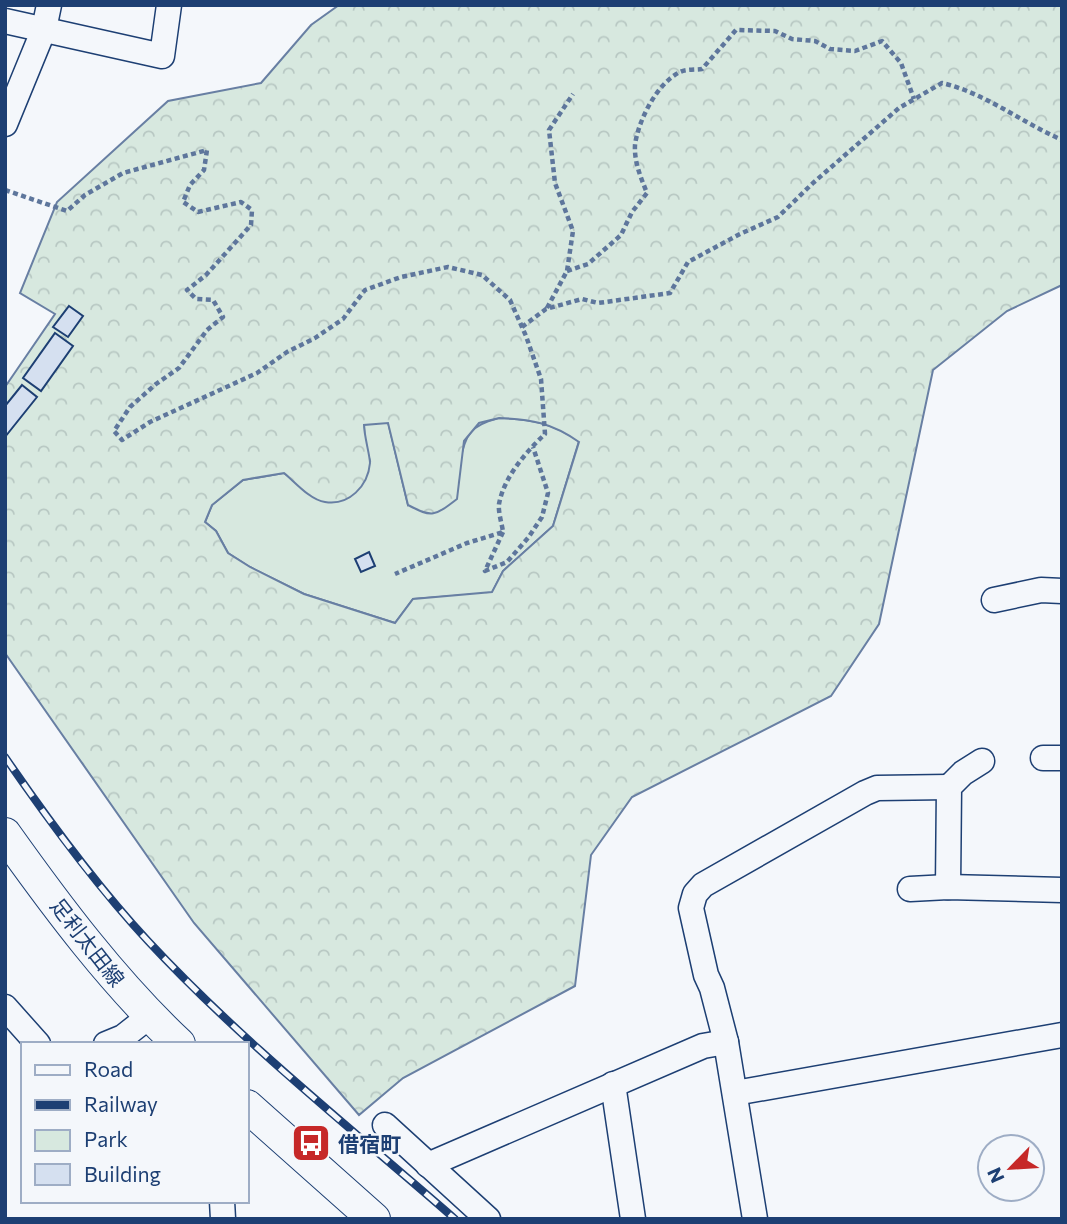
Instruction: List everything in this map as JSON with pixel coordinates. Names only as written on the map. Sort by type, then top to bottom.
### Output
[{"type":"main road","name":"足利太田線","points":[[5,834],[97,955],[177,1042]]},
{"type":"main road","points":[[248,1107],[374,1219]]},
{"type":"street","points":[[5,21],[47,17],[162,55],[169,5]]},
{"type":"street","points":[[5,124],[47,17]]},
{"type":"street","points":[[994,600],[1041,590],[1062,591]]},
{"type":"street","points":[[755,1219],[726,1042],[706,975],[691,908],[695,894],[702,885],[865,793],[877,788],[949,787],[963,773],[982,761]]},
{"type":"street","points":[[948,887],[949,787]]},
{"type":"street","points":[[910,888],[1062,890]]},
{"type":"street","points":[[5,1007],[36,1042]]},
{"type":"street","points":[[111,1042],[123,1037],[151,1016]]},
{"type":"street","points":[[735,1093],[1062,1035]]},
{"type":"street","points":[[428,1165],[703,1046],[726,1042]]},
{"type":"street","points":[[613,1084],[633,1219]]},
{"type":"street","points":[[384,1125],[488,1219]]},
{"type":"path","points":[[567,271],[588,264],[621,235],[632,212],[647,193],[638,170],[635,147],[642,116],[666,84],[681,72],[702,69],[736,30],[775,31],[792,39],[815,41],[830,49],[855,51],[882,41],[901,63],[914,99]]},
{"type":"path","points":[[522,327],[546,309],[582,299],[598,303],[670,293],[688,262],[778,217],[899,108],[942,83],[966,89],[1031,126],[1062,140]]},
{"type":"path","points":[[546,309],[567,271],[573,231],[555,183],[549,130],[573,94]]},
{"type":"path","points":[[5,190],[66,211],[85,195],[123,173],[207,150],[204,170],[190,185],[183,202],[198,212],[241,202],[252,210],[251,225],[206,275],[187,290],[196,299],[213,300],[223,317],[207,330],[179,368],[130,407],[114,431],[122,440],[150,422],[257,373],[287,352],[314,338],[343,319],[365,290],[401,277],[449,267],[482,275],[510,300],[541,379],[545,435],[523,456],[510,477],[499,505],[503,532],[485,571],[507,562],[542,517],[548,493],[533,447]]},
{"type":"path","points":[[395,574],[467,543],[503,532]]},
{"type":"green space","points":[[339,5],[1062,5],[1062,285],[1007,311],[933,370],[879,624],[831,696],[632,797],[591,855],[575,986],[403,1078],[359,1115],[194,923],[5,653],[5,387],[55,314],[20,293],[57,202],[168,101],[261,83],[311,25]],"holes":[[[499,418],[550,426],[579,442],[553,526],[503,571],[492,592],[413,599],[395,623],[304,594],[250,567],[228,553],[216,531],[205,522],[212,505],[243,480],[284,473],[319,501],[342,501],[356,493],[368,471],[370,460],[364,425],[388,423],[408,505],[423,512],[438,512],[457,499],[464,441],[479,423]]]},
{"type":"green space","points":[[499,418],[541,423],[579,441],[553,526],[503,571],[492,593],[413,599],[395,623],[304,594],[250,567],[228,553],[216,531],[205,522],[212,505],[243,480],[284,473],[307,492],[370,461],[365,444],[364,424],[388,422],[408,505],[460,462],[464,444],[471,432],[482,424]]},
{"type":"building","points":[[69,306],[83,316],[68,337],[53,327]]},
{"type":"building","points":[[55,333],[73,346],[41,391],[23,378]]},
{"type":"building","points":[[22,385],[37,397],[5,437],[5,406]]},
{"type":"building","points":[[369,552],[375,566],[361,572],[355,559]]},
{"type":"railway","points":[[5,757],[91,875],[184,978],[298,1084],[455,1219]]},
{"type":"place","name":"借宿町","points":[[311,1143]]}]
